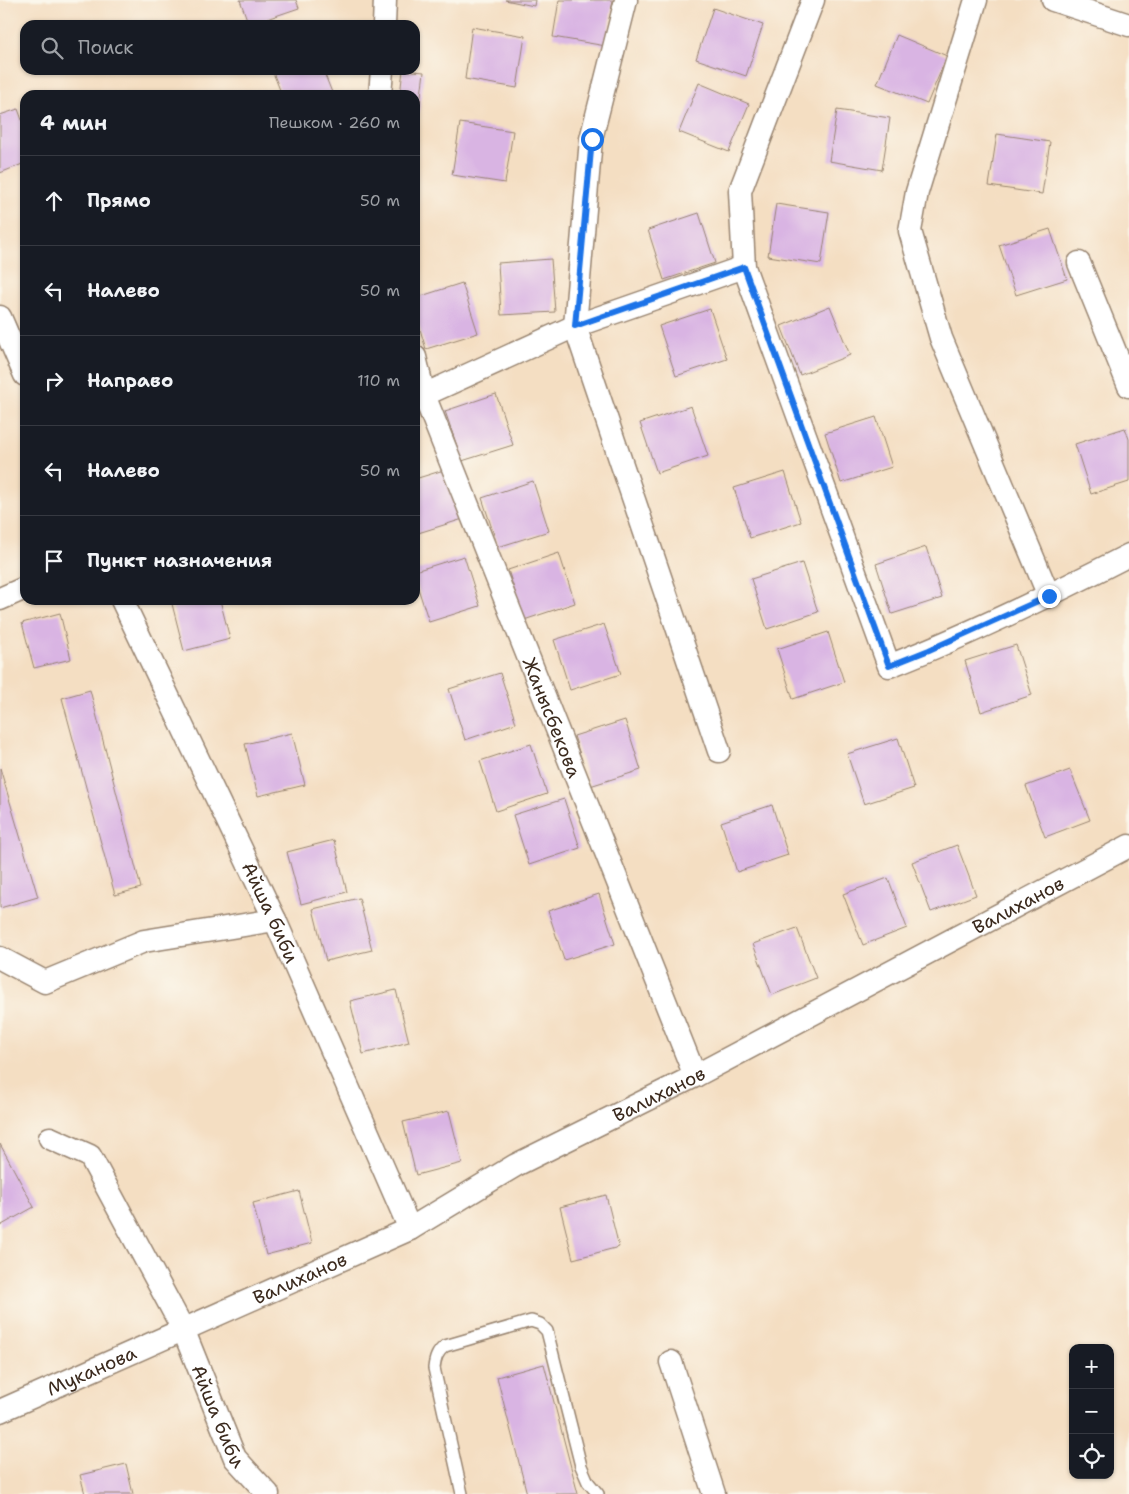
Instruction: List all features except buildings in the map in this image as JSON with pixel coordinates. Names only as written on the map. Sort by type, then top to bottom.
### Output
[{"type":"street","points":[[384,20],[385,0]]},
{"type":"street","points":[[626,0],[592,139],[575,326],[719,751]]},
{"type":"street","points":[[813,0],[740,192],[744,267],[889,666],[1049,596],[1129,555]]},
{"type":"street","points":[[976,0],[917,192],[910,231],[941,338],[1049,596]]},
{"type":"street","points":[[1053,0],[1129,25]]},
{"type":"street","points":[[380,90],[382,75]]},
{"type":"street","points":[[1079,263],[1129,386]]},
{"type":"street","points":[[424,395],[575,326],[744,267]]},
{"type":"street","points":[[0,317],[20,364]]},
{"type":"street","name":"Жанысбекова","points":[[420,378],[424,395],[695,1076]]},
{"type":"street","points":[[0,600],[20,590]]},
{"type":"street","name":"Айша биби","points":[[124,605],[275,920],[410,1229]]},
{"type":"street","name":"Валиханов","points":[[183,1329],[410,1229],[516,1165],[695,1076],[1129,846]]},
{"type":"street","points":[[0,958],[45,982],[144,940],[275,920]]},
{"type":"street","name":"Айша биби","points":[[50,1138],[90,1156],[183,1329],[235,1458],[268,1494]]},
{"type":"street","name":"Муканова","points":[[0,1411],[183,1329]]},
{"type":"street","points":[[671,1362],[714,1494]]},
{"type":"lane","points":[[462,1494],[434,1368],[435,1360],[439,1350],[445,1346],[531,1321],[540,1324],[547,1331],[581,1466],[588,1482],[598,1494]]},
{"type":"route","points":[[592,139],[575,326],[744,267],[816,470],[889,666],[1049,596]]}]
